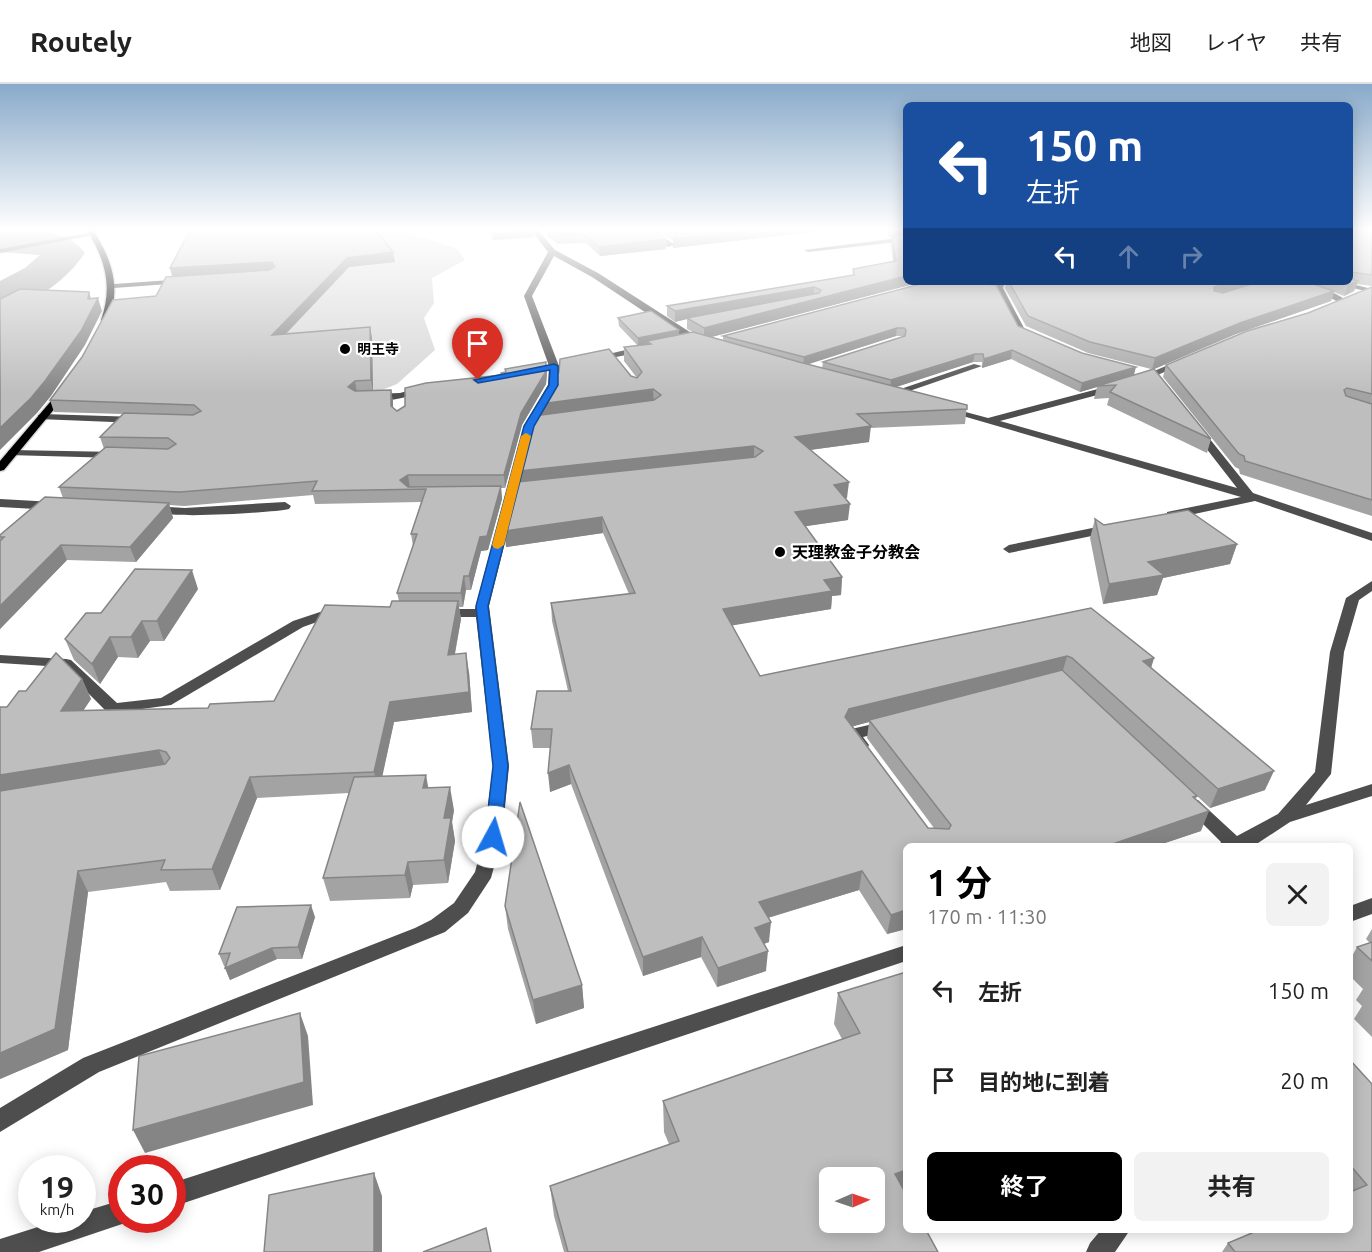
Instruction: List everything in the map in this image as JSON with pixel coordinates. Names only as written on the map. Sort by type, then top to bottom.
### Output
[{"type":"main road","points":[[99,334],[111,305],[114,286]]},
{"type":"main road","points":[[0,468],[69,385]]},
{"type":"street","points":[[114,286],[133,285]]},
{"type":"street","points":[[0,1121],[91,1065],[438,926],[461,908],[484,873],[493,837],[501,766],[482,606],[512,493],[535,425],[553,385],[554,367],[528,296],[534,285]]},
{"type":"street","points":[[609,285],[673,327],[706,342],[681,342]]},
{"type":"street","points":[[1295,285],[1332,296],[1343,302]]},
{"type":"street","points":[[1348,285],[1370,290]]},
{"type":"street","points":[[996,286],[1020,330],[1032,335]]},
{"type":"street","points":[[1333,306],[1370,290]]},
{"type":"street","points":[[673,327],[685,325]]},
{"type":"street","points":[[589,360],[615,359],[658,346]]},
{"type":"street","points":[[1132,382],[1196,357]]},
{"type":"street","points":[[910,400],[883,393],[977,366]]},
{"type":"street","points":[[1130,369],[1153,375],[1160,385]]},
{"type":"street","points":[[988,421],[1059,404],[1122,385]]},
{"type":"street","points":[[357,398],[400,401],[438,387]]},
{"type":"street","points":[[933,406],[1148,463],[1372,537]]},
{"type":"street","points":[[42,417],[150,421]]},
{"type":"street","points":[[1190,421],[1253,496]]},
{"type":"street","points":[[12,453],[126,455]]},
{"type":"street","points":[[1163,517],[1253,496]]},
{"type":"street","points":[[0,503],[61,506]]},
{"type":"street","points":[[140,510],[185,512],[285,506]]},
{"type":"street","points":[[1009,549],[1128,524]]},
{"type":"street","points":[[1284,818],[1323,774],[1336,652],[1353,598],[1372,585]]},
{"type":"street","points":[[427,613],[483,613]]},
{"type":"street","points":[[0,659],[66,663],[113,708],[165,702],[298,624],[326,614],[348,614]]},
{"type":"street","points":[[874,762],[853,734],[899,722]]},
{"type":"street","points":[[1237,843],[1252,838],[1284,818],[1372,790]]},
{"type":"street","points":[[1184,796],[1229,843]]},
{"type":"street","points":[[1353,913],[1372,906]]},
{"type":"street","points":[[186,1190],[903,954]]},
{"type":"street","points":[[0,1252],[108,1217]]},
{"type":"street","points":[[1099,1252],[1115,1233]]},
{"type":"shaded area","points":[[307,285],[433,285],[434,303],[424,318],[435,350],[397,384],[350,403],[263,326],[300,319],[308,293]]},
{"type":"building","points":[[162,285],[321,285],[272,335],[370,327],[371,380],[355,381],[348,387],[355,391],[391,390],[391,406],[397,411],[405,406],[405,388],[426,383],[502,375],[501,373],[506,372],[505,369],[546,362],[545,373],[521,413],[504,475],[408,475],[400,480],[408,487],[501,486],[487,536],[480,537],[469,576],[464,576],[461,593],[397,593],[417,534],[411,534],[426,489],[312,491],[317,481],[180,492],[59,487],[106,447],[168,449],[176,444],[168,438],[100,437],[124,413],[193,415],[201,411],[194,405],[50,400],[82,357],[113,300],[156,296]]},
{"type":"building","points":[[797,285],[873,285],[704,328],[687,318],[819,293],[821,290],[814,287],[675,311],[667,306]]},
{"type":"building","points":[[917,285],[996,285],[1018,326],[1082,353],[1136,367],[1082,383],[1012,350],[984,359],[983,354],[975,354],[891,380],[823,362],[905,336],[904,328],[897,328],[804,357],[723,336]]},
{"type":"building","points":[[1011,285],[1220,285],[1214,287],[1214,291],[1223,293],[1248,285],[1316,285],[1334,291],[1240,323],[1155,358],[1090,342],[1028,316]]},
{"type":"building","points":[[1372,287],[1372,394],[1347,388],[1344,390],[1346,396],[1372,404],[1372,500],[1245,461],[1244,456],[1239,454],[1166,365],[1247,331],[1308,313]]},
{"type":"building","points":[[20,289],[89,292],[88,299],[98,298],[81,331],[45,381],[0,428],[0,299]]},
{"type":"building","points":[[651,311],[679,330],[638,338],[618,318]]},
{"type":"building","points":[[693,332],[967,405],[967,409],[857,414],[871,426],[795,437],[849,482],[834,485],[850,504],[795,512],[842,577],[824,580],[832,591],[723,609],[760,676],[1091,608],[1154,658],[1143,661],[1274,771],[1218,789],[1072,658],[1067,656],[849,709],[845,717],[928,828],[949,829],[951,825],[869,720],[1062,670],[1197,796],[1193,797],[1209,811],[1116,843],[903,843],[903,911],[891,915],[862,871],[759,902],[771,922],[755,928],[768,951],[718,968],[702,937],[643,957],[569,765],[548,773],[552,729],[531,729],[537,691],[571,691],[551,603],[635,593],[602,517],[504,531],[517,482],[755,457],[763,451],[754,446],[519,471],[534,416],[654,400],[661,395],[653,389],[540,404],[559,372],[560,359],[609,349],[631,376],[637,378],[642,372],[624,347],[651,344],[647,341]]},
{"type":"building","points":[[1154,369],[1211,439],[1110,392],[1116,385],[1097,386]]},
{"type":"building","points":[[45,497],[169,503],[130,547],[61,545],[0,606],[0,541],[4,537],[0,535]]},
{"type":"building","points":[[1188,510],[1237,544],[1148,562],[1164,575],[1109,584],[1095,519],[1104,525]]},
{"type":"building","points":[[135,569],[192,570],[157,621],[142,621],[131,637],[110,637],[92,664],[65,639],[86,613],[101,613]]},
{"type":"building","points":[[392,601],[458,601],[448,655],[466,653],[469,692],[390,702],[374,772],[250,777],[212,869],[161,870],[165,860],[78,871],[55,1029],[0,1053],[0,791],[165,764],[170,758],[166,752],[159,750],[0,775],[0,707],[7,707],[19,691],[26,691],[56,653],[82,679],[61,711],[208,708],[210,704],[274,701],[325,605],[390,607]]},
{"type":"building","points":[[426,775],[423,788],[450,787],[444,818],[451,818],[444,860],[408,862],[405,875],[323,878],[354,777]]},
{"type":"building","points":[[520,802],[582,985],[533,1000],[505,906]]},
{"type":"building","points":[[311,905],[298,947],[272,948],[225,968],[230,953],[219,954],[237,907]]},
{"type":"building","points":[[1372,942],[1372,961],[1357,947]]},
{"type":"building","points":[[903,973],[903,1171],[895,1174],[903,1189],[903,1233],[928,1233],[938,1252],[568,1252],[550,1186],[679,1141],[663,1101],[860,1033],[838,993]]},
{"type":"building","points":[[300,1013],[304,1082],[133,1130],[139,1056]]},
{"type":"building","points":[[1353,1063],[1372,1084],[1372,1252],[1235,1252],[1228,1243],[1252,1233],[1353,1233],[1353,1191],[1367,1185],[1353,1169]]},
{"type":"building","points":[[374,1173],[374,1252],[264,1252],[269,1195]]},
{"type":"building","points":[[486,1228],[491,1252],[423,1252]]},
{"type":"waterway","points":[[0,298],[26,285]]},
{"type":"slow traffic","points":[[498,545],[526,436]]},
{"type":"place","name":"明王寺","points":[[345,349]]},
{"type":"place","name":"天理教金子分教会","points":[[780,552]]},
{"type":"route","points":[[478,380],[554,366],[553,385],[529,426],[482,606],[501,766],[493,837]]}]
